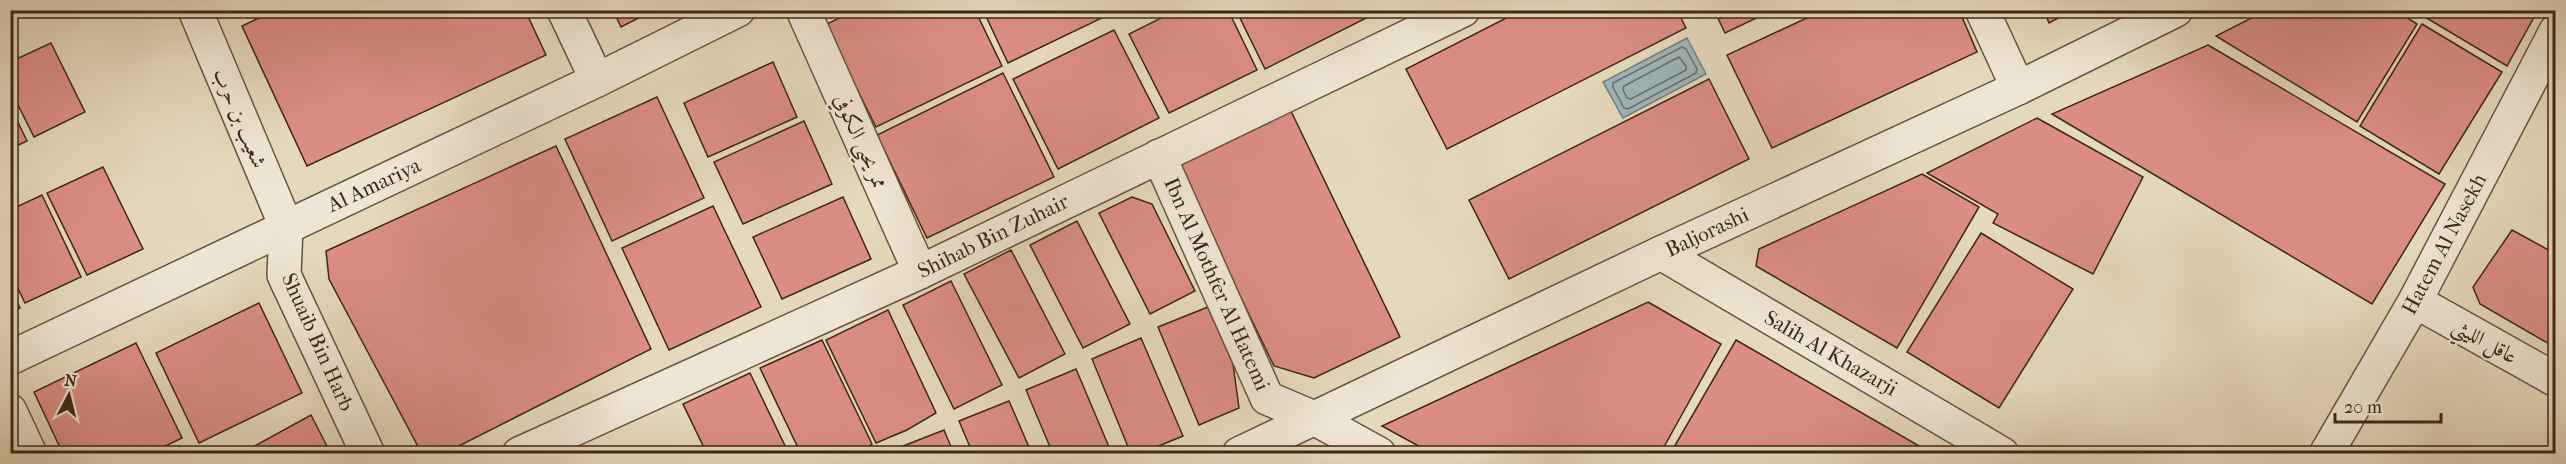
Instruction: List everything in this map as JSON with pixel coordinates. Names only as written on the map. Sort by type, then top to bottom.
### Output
[{"type":"street","name":"شعيب بن حرب","points":[[195,10],[286,226]]},
{"type":"street","points":[[564,10],[597,80]]},
{"type":"street","name":"Al Amariya","points":[[10,358],[597,80],[738,10]]},
{"type":"street","name":"ممر يحيى الكوفي","points":[[803,10],[920,272]]},
{"type":"street","name":"Shihab Bin Zuhair","points":[[519,453],[920,272],[1463,10]]},
{"type":"street","points":[[1982,10],[2018,88]]},
{"type":"street","name":"Baljorashi","points":[[1239,453],[1661,253],[2018,88],[2176,10]]},
{"type":"street","name":"Hatem Al Nasekh","points":[[2326,453],[2415,301],[2556,31]]},
{"type":"street","name":"Ibn Al Mothfer Al Hatemi","points":[[1159,156],[1267,398],[1314,418],[1378,453]]},
{"type":"street","name":"Shuaib Bin Harb","points":[[286,226],[284,275],[368,453]]},
{"type":"street","name":"Salih Al Khazarji","points":[[1661,253],[2002,453]]},
{"type":"street","name":"عاقل الليثي","points":[[2415,301],[2556,380]]},
{"type":"street","points":[[10,411],[30,453]]},
{"type":"water","points":[[1687,38],[1706,74],[1623,118],[1603,82]]},
{"type":"building","points":[[276,10],[525,10],[546,55],[307,166],[242,26]]},
{"type":"building","points":[[613,10],[654,10],[621,27]]},
{"type":"building","points":[[855,10],[975,10],[1002,66],[876,127],[825,25]]},
{"type":"building","points":[[983,10],[1103,10],[1106,16],[1008,63]]},
{"type":"building","points":[[1110,10],[1127,10],[1113,17]]},
{"type":"building","points":[[1177,10],[1228,10],[1257,70],[1169,113],[1129,34]]},
{"type":"building","points":[[1236,10],[1382,10],[1265,69]]},
{"type":"building","points":[[1522,10],[1677,10],[1686,28],[1447,149],[1406,69]]},
{"type":"building","points":[[1714,10],[1773,10],[1725,33]]},
{"type":"building","points":[[1824,10],[1959,10],[1977,52],[1772,148],[1727,55]]},
{"type":"building","points":[[2044,10],[2074,10],[2049,23]]},
{"type":"building","points":[[2267,10],[2395,10],[2417,24],[2357,122],[2216,36]]},
{"type":"building","points":[[2413,10],[2538,10],[2507,66]]},
{"type":"building","points":[[2422,24],[2502,72],[2439,174],[2360,126]]},
{"type":"building","points":[[1114,30],[1159,118],[1058,169],[1013,79]]},
{"type":"building","points":[[51,43],[85,112],[34,137],[10,89],[10,62]]},
{"type":"building","points":[[2208,45],[2445,184],[2372,304],[2052,114]]},
{"type":"building","points":[[773,62],[797,117],[708,157],[684,103]]},
{"type":"building","points":[[1003,73],[1054,177],[927,238],[877,135]]},
{"type":"building","points":[[1709,79],[1749,159],[1509,279],[1469,200]]},
{"type":"building","points":[[657,97],[704,198],[612,241],[565,139]]},
{"type":"building","points":[[10,106],[27,141],[10,149]]},
{"type":"building","points":[[1290,109],[1400,337],[1314,378],[1274,366],[1176,164]]},
{"type":"building","points":[[2037,118],[2143,177],[2093,274],[1993,223],[1998,214],[1927,173]]},
{"type":"building","points":[[804,121],[832,184],[743,224],[714,162]]},
{"type":"building","points":[[556,146],[651,349],[443,454],[422,454],[329,279],[326,251]]},
{"type":"building","points":[[103,167],[143,249],[87,275],[47,193]]},
{"type":"building","points":[[1922,174],[1979,207],[1897,348],[1756,266],[1759,249]]},
{"type":"building","points":[[42,195],[81,277],[25,303],[10,272],[10,210]]},
{"type":"building","points":[[843,197],[871,259],[782,299],[753,237]]},
{"type":"building","points":[[1132,197],[1152,204],[1195,291],[1150,314],[1099,213]]},
{"type":"building","points":[[713,206],[761,307],[669,350],[622,248]]},
{"type":"building","points":[[1077,221],[1130,324],[1083,348],[1030,245]]},
{"type":"building","points":[[2512,230],[2556,254],[2556,348],[2480,304],[2473,287]]},
{"type":"building","points":[[1981,233],[2073,289],[1999,408],[1907,352]]},
{"type":"building","points":[[1011,250],[1065,354],[1019,378],[964,274]]},
{"type":"building","points":[[951,281],[1002,385],[954,409],[903,305]]},
{"type":"building","points":[[10,287],[20,308],[10,313]]},
{"type":"building","points":[[1648,302],[1721,344],[1660,454],[1433,454],[1382,426]]},
{"type":"building","points":[[259,303],[302,393],[199,443],[156,353]]},
{"type":"building","points":[[1208,307],[1233,364],[1239,408],[1199,425],[1158,327]]},
{"type":"building","points":[[888,310],[936,413],[907,430],[876,443],[826,340]]},
{"type":"building","points":[[1141,338],[1183,436],[1139,454],[1131,454],[1092,359]]},
{"type":"building","points":[[822,340],[872,444],[858,454],[801,454],[760,368]]},
{"type":"building","points":[[1736,340],[1933,454],[1670,454]]},
{"type":"building","points":[[136,343],[182,438],[149,454],[63,454],[34,392]]},
{"type":"building","points":[[1076,369],[1112,454],[1053,454],[1026,390]]},
{"type":"building","points":[[750,373],[789,454],[707,454],[683,404]]},
{"type":"building","points":[[1009,401],[1032,454],[973,454],[959,421]]},
{"type":"building","points":[[311,415],[331,454],[240,454]]},
{"type":"building","points":[[944,430],[954,454],[895,454],[893,450]]},
{"type":"building","points":[[179,446],[182,454],[163,454]]}]
